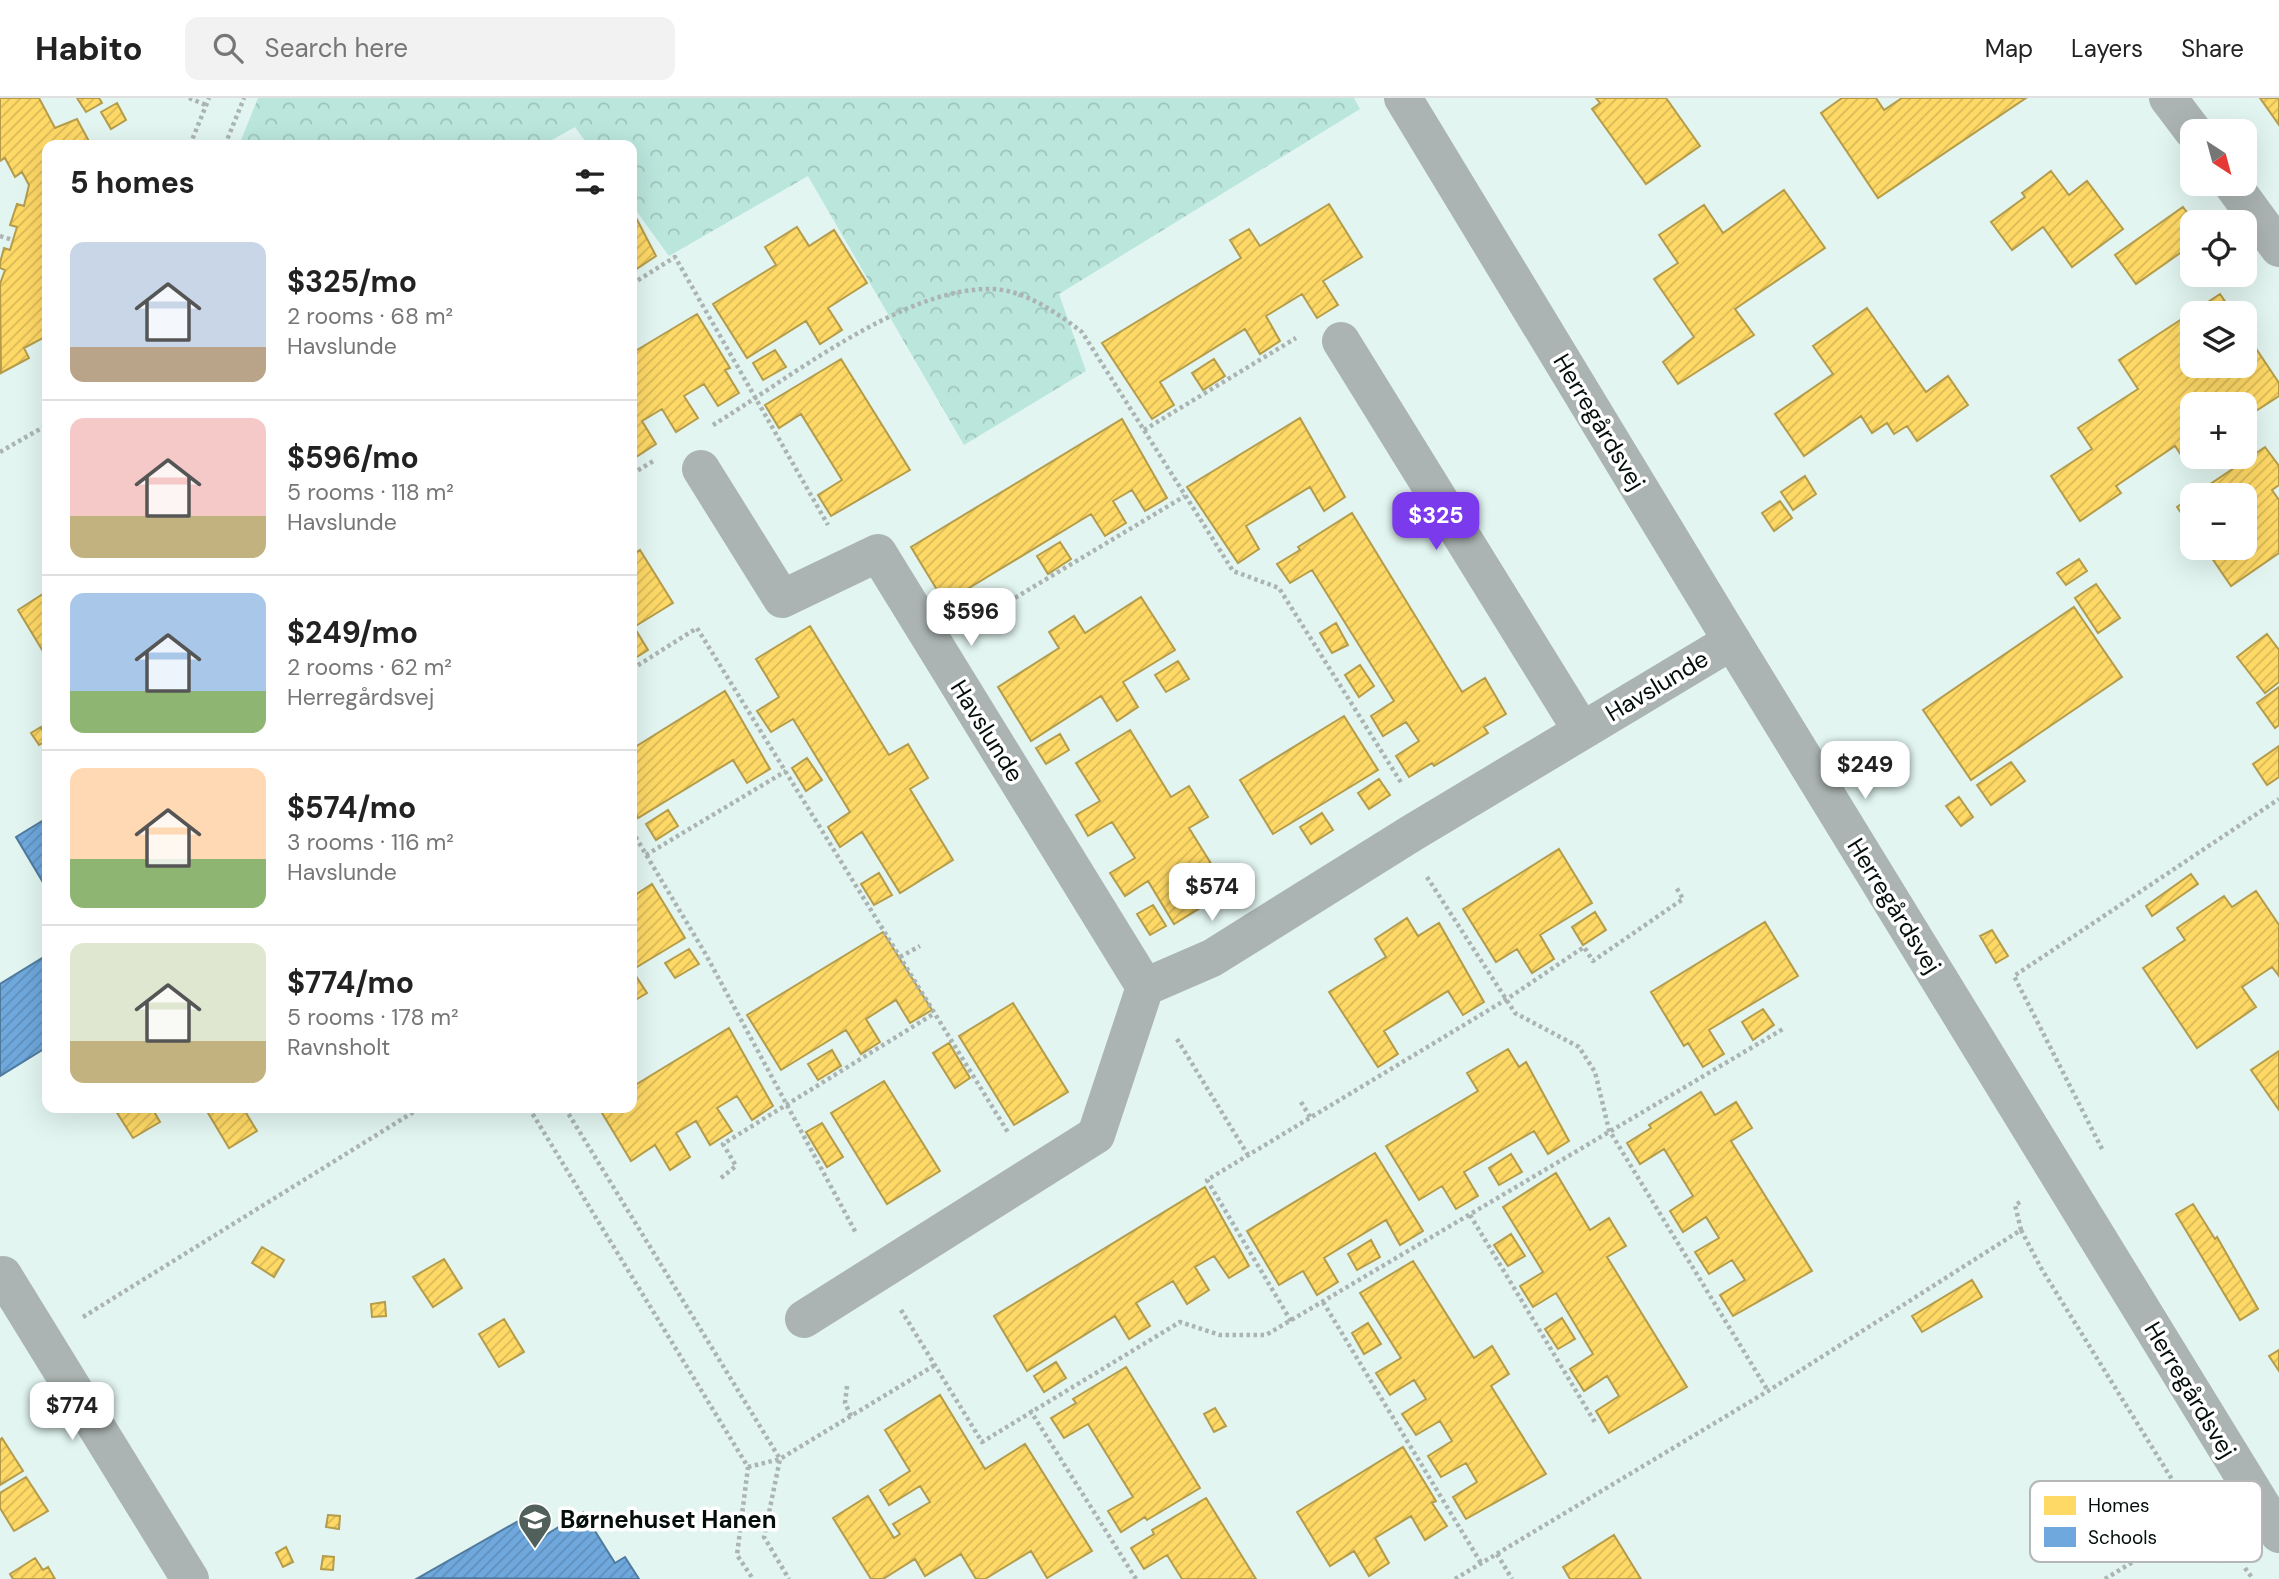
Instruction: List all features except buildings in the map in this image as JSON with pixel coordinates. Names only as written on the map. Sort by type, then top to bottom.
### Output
[{"type":"street","name":"Herregårdsvej","points":[[1403,98],[2246,1481]]},
{"type":"street","points":[[2168,98],[2184,119]]},
{"type":"street","points":[[2243,196],[2273,228]]},
{"type":"street","name":"Havslunde","points":[[1341,341],[1582,731]]},
{"type":"street","points":[[701,469],[782,599],[878,553]]},
{"type":"street","name":"Havslunde","points":[[878,553],[1145,987],[1212,958],[1408,836],[1732,641]]},
{"type":"street","points":[[804,1319],[1096,1135],[1145,987]]},
{"type":"street","points":[[3,1275],[190,1579]]},
{"type":"street","name":"Herregårdsvej","points":[[2262,1507],[2279,1534]]},
{"type":"path","points":[[189,98],[206,105]]},
{"type":"path","points":[[192,140],[209,98]]},
{"type":"path","points":[[227,140],[244,98]]},
{"type":"path","points":[[0,236],[13,240]]},
{"type":"path","points":[[637,281],[676,257],[841,547],[878,553]]},
{"type":"path","points":[[709,428],[874,324],[930,298],[993,289],[1047,305],[1082,332],[1233,571],[1279,588],[1404,786],[1391,801],[1408,836],[1516,1013],[1579,1047],[1595,1072],[1609,1130],[1768,1391]]},
{"type":"path","points":[[1144,430],[1328,319],[1341,341]]},
{"type":"path","points":[[0,452],[42,428]]},
{"type":"path","points":[[637,471],[664,455]]},
{"type":"path","points":[[935,646],[1185,496]]},
{"type":"path","points":[[637,665],[697,628],[1034,1174]]},
{"type":"path","points":[[646,855],[786,771]]},
{"type":"path","points":[[2174,1481],[2041,1268],[2021,1230],[2015,1205],[2062,1180],[2102,1150],[2014,975],[2279,799]]},
{"type":"path","points":[[637,840],[705,953],[878,1273],[982,1442],[1030,1410],[1180,1322],[1220,1335],[1266,1335],[1783,1029]]},
{"type":"path","points":[[1291,1321],[1207,1180],[1507,999],[1584,947],[1593,961],[1683,900],[1676,887]]},
{"type":"path","points":[[901,957],[920,946]]},
{"type":"path","points":[[1145,987],[1248,1155]]},
{"type":"path","points":[[721,1178],[736,1166],[723,1144],[935,1013]]},
{"type":"path","points":[[1301,1102],[1310,1117]]},
{"type":"path","points":[[44,1341],[413,1113]]},
{"type":"path","points":[[532,1113],[748,1467],[737,1555],[753,1579]]},
{"type":"path","points":[[568,1113],[780,1459],[764,1538],[789,1579]]},
{"type":"path","points":[[1470,1215],[1596,1423]]},
{"type":"path","points":[[1455,1579],[1768,1391],[2021,1230]]},
{"type":"path","points":[[1323,1302],[1481,1563]]},
{"type":"path","points":[[748,1467],[780,1459],[935,1364]]},
{"type":"path","points":[[846,1386],[845,1403],[851,1416]]},
{"type":"path","points":[[1030,1410],[1136,1579]]},
{"type":"path","points":[[1497,1554],[1513,1579]]},
{"type":"path","points":[[2105,1579],[2133,1562]]},
{"type":"green space","points":[[258,98],[1354,98],[1360,109],[1059,294],[1086,371],[964,445],[808,176],[669,256],[637,212],[637,140],[584,140],[575,127],[552,140],[241,140]]},
{"type":"place","name":"Børnehuset Hanen","points":[[535,1550]]}]
